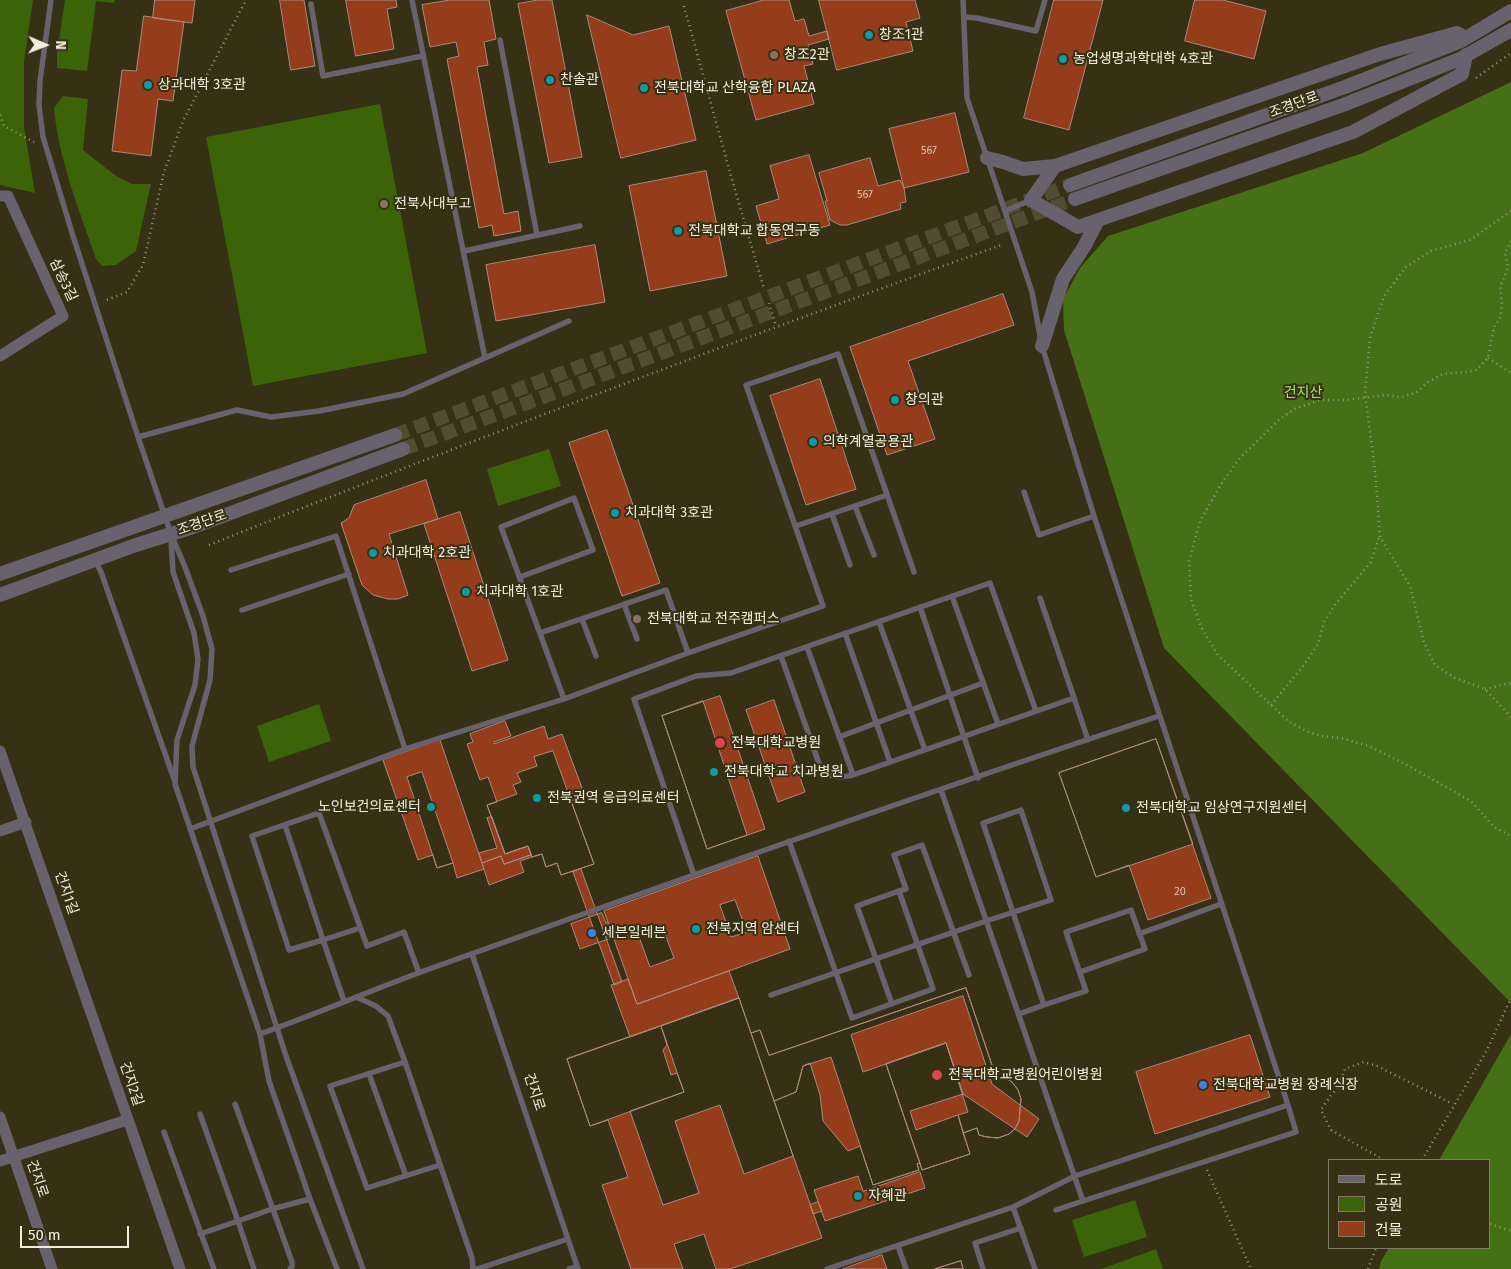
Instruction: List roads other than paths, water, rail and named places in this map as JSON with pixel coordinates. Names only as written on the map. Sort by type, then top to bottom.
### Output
[{"type":"street","name":"조경단로","points":[[1070,185],[1345,87],[1466,38],[1511,11]]},
{"type":"street","name":"조경단로","points":[[1075,199],[1343,105],[1460,59],[1511,30]]},
{"type":"street","points":[[987,158],[1023,169],[1055,166],[1380,54],[1457,33],[1466,38]]},
{"type":"street","points":[[1055,166],[1031,200],[1078,227],[1097,222],[1206,182],[1353,132],[1462,74],[1466,55]]},
{"type":"street","name":"삼송3길","points":[[0,196],[8,196],[63,316],[0,356]]},
{"type":"street","points":[[1042,346],[1064,279],[1097,222]]},
{"type":"street","name":"조경단로","points":[[0,574],[165,517],[394,434]]},
{"type":"street","name":"조경단로","points":[[0,595],[403,449]]},
{"type":"street","name":"건지1길","points":[[0,751],[77,974]]},
{"type":"street","points":[[0,831],[26,822]]},
{"type":"street","name":"건지2길","points":[[0,1161],[127,1120],[77,974]]},
{"type":"street","points":[[0,1117],[14,1156]]},
{"type":"street","points":[[127,1120],[180,1269]]},
{"type":"street","name":"건지로","points":[[14,1156],[52,1269]]},
{"type":"lane","points":[[51,0],[40,81],[39,105],[43,138],[170,534],[186,567],[203,616],[212,650],[210,680],[192,746],[193,767],[209,821],[232,885],[278,1028],[363,1269]]},
{"type":"lane","points":[[412,0],[486,358]]},
{"type":"lane","points":[[963,0],[967,98],[1032,292],[1042,346],[1094,516],[1296,1132],[1056,1210]]},
{"type":"lane","points":[[964,17],[1036,31],[1045,0]]},
{"type":"lane","points":[[310,4],[323,76],[423,56]]},
{"type":"lane","points":[[500,40],[537,235]]},
{"type":"lane","points":[[1005,210],[1031,200]]},
{"type":"lane","points":[[464,251],[580,226]]},
{"type":"lane","points":[[138,437],[237,410],[271,417],[319,411],[403,394],[569,321]]},
{"type":"lane","points":[[190,829],[405,749],[564,699],[823,606],[746,385],[838,354],[914,572]]},
{"type":"lane","points":[[1024,492],[1039,536],[1094,516]]},
{"type":"lane","points":[[796,526],[887,495]]},
{"type":"lane","points":[[520,577],[593,550],[574,498],[501,527],[564,699]]},
{"type":"lane","points":[[855,506],[874,555]]},
{"type":"lane","points":[[832,514],[850,565]]},
{"type":"lane","points":[[170,534],[173,572],[194,633],[198,659],[196,685],[177,740],[175,784]]},
{"type":"lane","points":[[231,570],[336,536],[405,749]]},
{"type":"lane","points":[[95,560],[101,572],[175,784],[260,1034],[269,1081],[337,1269]]},
{"type":"lane","points":[[242,610],[349,574]]},
{"type":"lane","points":[[694,875],[634,699],[696,676],[732,673],[990,583],[1036,711]]},
{"type":"lane","points":[[540,633],[666,590],[688,653]]},
{"type":"lane","points":[[952,596],[998,724]]},
{"type":"lane","points":[[1040,598],[1088,740]]},
{"type":"lane","points":[[624,604],[637,639]]},
{"type":"lane","points":[[920,607],[978,778]]},
{"type":"lane","points":[[582,619],[596,656]]},
{"type":"lane","points":[[878,622],[925,750]]},
{"type":"lane","points":[[845,633],[890,762]]},
{"type":"lane","points":[[807,647],[853,775]]},
{"type":"lane","points":[[781,656],[822,772],[837,777],[853,775],[1074,698]]},
{"type":"lane","points":[[839,737],[983,683]]},
{"type":"lane","points":[[260,1034],[419,973],[789,841],[1159,716]]},
{"type":"lane","points":[[941,790],[1083,1201]]},
{"type":"lane","points":[[771,995],[986,921],[1014,913],[1051,900],[1021,810],[984,823],[1014,913],[1044,1005]]},
{"type":"lane","points":[[360,928],[289,950],[252,836],[319,813],[360,928],[366,946],[404,932],[419,973]]},
{"type":"lane","points":[[285,825],[344,1002]]},
{"type":"lane","points":[[789,841],[852,1018],[934,989],[899,891]]},
{"type":"lane","points":[[892,1004],[857,906],[906,889],[894,855],[922,844],[969,975]]},
{"type":"lane","points":[[1139,934],[1221,904]]},
{"type":"lane","points":[[1019,1014],[1086,991],[1066,932],[1130,910],[1145,949],[1080,972]]},
{"type":"lane","name":"건지로","points":[[472,954],[578,1268]]},
{"type":"lane","points":[[356,997],[376,1006],[388,1016],[475,1269],[568,1239]]},
{"type":"lane","points":[[405,1062],[330,1086],[367,1188],[440,1165]]},
{"type":"lane","points":[[369,1074],[406,1176]]},
{"type":"lane","points":[[235,1104],[292,1262],[290,1269]]},
{"type":"lane","points":[[827,1269],[1014,1207],[1075,1176],[1288,1105]]},
{"type":"lane","points":[[200,1114],[254,1269]]},
{"type":"lane","points":[[164,1132],[214,1269]]},
{"type":"lane","points":[[200,1234],[310,1198]]},
{"type":"lane","points":[[1014,1207],[1035,1269]]},
{"type":"lane","points":[[984,1269],[975,1243],[1021,1228]]},
{"type":"lane","points":[[898,1246],[906,1269]]},
{"type":"lane","points":[[570,1269],[578,1268]]},
{"type":"tunnel","points":[[395,435],[1070,185]]},
{"type":"tunnel","points":[[403,449],[1075,199]]},
{"type":"place","name":"창조1관","points":[[869,35]]},
{"type":"place","name":"창조2관","points":[[774,55]]},
{"type":"place","name":"농업생명과학대학 4호관","points":[[1063,59]]},
{"type":"place","name":"찬솔관","points":[[550,80]]},
{"type":"place","name":"상과대학 3호관","points":[[148,85]]},
{"type":"place","name":"전북대학교 산학융합 PLAZA","points":[[644,88]]},
{"type":"place","name":"전북사대부고","points":[[384,204]]},
{"type":"place","name":"전북대학교 합동연구동","points":[[678,231]]},
{"type":"place","name":"창의관","points":[[895,400]]},
{"type":"place","name":"의학계열공용관","points":[[813,442]]},
{"type":"place","name":"치과대학 3호관","points":[[615,513]]},
{"type":"place","name":"치과대학 2호관","points":[[373,553]]},
{"type":"place","name":"치과대학 1호관","points":[[466,592]]},
{"type":"place","name":"전북대학교 전주캠퍼스","points":[[637,619]]},
{"type":"place","name":"전북대학교병원","points":[[720,743]]},
{"type":"place","name":"전북대학교 치과병원","points":[[714,772]]},
{"type":"place","name":"전북권역 응급의료센터","points":[[537,798]]},
{"type":"place","name":"노인보건의료센터","points":[[431,807]]},
{"type":"place","name":"전북대학교 임상연구지원센터","points":[[1126,808]]},
{"type":"place","name":"전북지역 암센터","points":[[696,929]]},
{"type":"place","name":"세븐일레븐","points":[[592,933]]},
{"type":"place","name":"전북대학교병원어린이병원","points":[[937,1075]]},
{"type":"place","name":"전북대학교병원 장례식장","points":[[1203,1085]]},
{"type":"place","name":"자혜관","points":[[858,1196]]},
{"type":"park label","name":"건지산","points":[[1303,393]]}]
